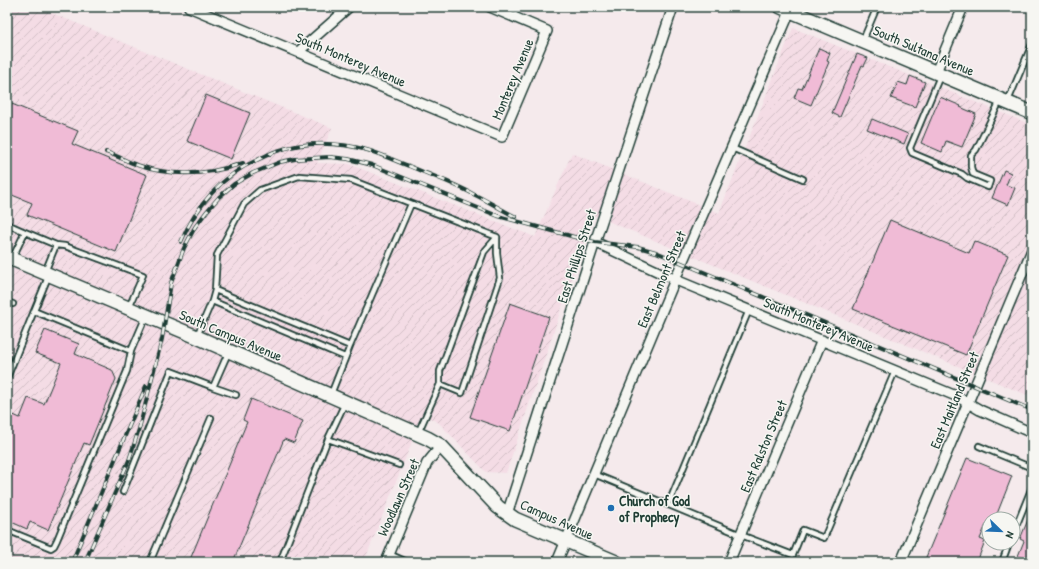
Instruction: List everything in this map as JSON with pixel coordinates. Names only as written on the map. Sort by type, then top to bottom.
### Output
[{"type":"street","name":"South Monterey Avenue","points":[[189,7],[502,137]]},
{"type":"street","points":[[298,52],[349,7]]},
{"type":"street","name":"Monterey Avenue","points":[[490,7],[547,31],[502,137]]},
{"type":"street","name":"East Phillips Street","points":[[507,514],[673,7]]},
{"type":"street","points":[[938,74],[963,7]]},
{"type":"street","name":"South Sultana Avenue","points":[[787,8],[863,42],[1032,113]]},
{"type":"street","name":"East Belmont Street","points":[[557,562],[732,148],[787,8]]},
{"type":"street","name":"South Monterey Avenue","points":[[595,242],[676,280],[956,396],[980,410],[1032,433]]},
{"type":"street","name":"East Maitland Street","points":[[902,562],[1032,250]]},
{"type":"street","name":"South Campus Avenue","points":[[9,258],[418,433],[441,446]]},
{"type":"street","name":"East Ralston Street","points":[[729,562],[822,340]]},
{"type":"street","name":"Campus Avenue","points":[[441,446],[498,507],[507,514],[515,519],[616,562]]},
{"type":"street","name":"Woodlawn Street","points":[[387,558],[427,463],[441,446]]},
{"type":"lane","points":[[863,42],[877,7]]},
{"type":"lane","points":[[938,74],[910,148],[912,153],[962,174],[967,178],[988,187],[990,181],[974,174],[971,168],[971,155],[976,150],[1004,101],[1032,44]]},
{"type":"lane","points":[[732,148],[803,179]]},
{"type":"lane","points":[[196,337],[212,301],[217,255],[244,204],[260,190],[299,176],[351,180],[497,237]]},
{"type":"lane","points":[[330,395],[411,204]]},
{"type":"lane","points":[[7,224],[56,245],[65,246],[143,275],[128,309]]},
{"type":"lane","points":[[9,258],[25,232]]},
{"type":"lane","points":[[440,384],[462,393],[500,278],[497,237]]},
{"type":"lane","points":[[418,433],[440,384],[440,371],[484,252],[497,237]]},
{"type":"lane","points":[[7,378],[34,311],[56,245]]},
{"type":"lane","points":[[214,290],[350,346]]},
{"type":"lane","points":[[212,301],[345,357]]},
{"type":"lane","points":[[7,302],[13,304]]},
{"type":"lane","points":[[668,505],[749,310]]},
{"type":"lane","points":[[34,311],[131,351]]},
{"type":"lane","points":[[7,530],[51,548],[54,546],[127,371],[131,351],[146,316]]},
{"type":"lane","points":[[213,387],[229,351]]},
{"type":"lane","points":[[123,492],[171,371],[236,395]]},
{"type":"lane","points":[[594,474],[793,556],[803,530],[824,538],[896,371]]},
{"type":"lane","points":[[280,562],[328,439],[346,402]]},
{"type":"lane","points":[[150,562],[211,418]]},
{"type":"lane","points":[[328,439],[399,465]]},
{"type":"lane","points":[[979,446],[1032,468]]},
{"type":"lane","points":[[1021,514],[1032,487]]},
{"type":"lane","points":[[1002,562],[1006,551]]},
{"type":"lane","points":[[387,558],[406,562]]},
{"type":"shaded area","points":[[7,7],[37,7],[332,128],[317,163],[349,164],[535,237],[572,153],[719,213],[793,28],[1032,125],[1032,397],[593,215],[506,473],[486,472],[439,423],[423,414],[364,562],[7,562]]},
{"type":"building","points":[[819,48],[830,53],[827,61],[829,62],[811,105],[794,98],[798,88],[802,89]]},
{"type":"building","points":[[857,54],[868,58],[864,66],[862,65],[840,117],[832,113]]},
{"type":"building","points":[[910,76],[925,82],[915,107],[891,98],[898,82],[907,85]]},
{"type":"building","points":[[206,95],[250,113],[231,159],[187,141]]},
{"type":"building","points":[[940,97],[976,114],[962,147],[946,141],[942,152],[921,143]]},
{"type":"building","points":[[7,102],[78,131],[72,144],[147,175],[116,252],[27,215],[32,203],[7,193]]},
{"type":"building","points":[[872,119],[908,134],[904,144],[867,129]]},
{"type":"building","points":[[1004,170],[1011,173],[1006,185],[1015,188],[1008,205],[992,198]]},
{"type":"building","points":[[890,220],[969,253],[974,241],[1008,255],[966,355],[853,309]]},
{"type":"building","points":[[510,303],[549,317],[510,431],[470,417]]},
{"type":"building","points":[[45,330],[79,344],[75,354],[112,370],[116,379],[89,445],[84,443],[48,530],[30,522],[27,529],[7,520],[7,412],[20,418],[28,398],[44,404],[61,363],[35,353]]},
{"type":"building","points":[[251,399],[303,421],[294,443],[284,439],[233,562],[189,562],[247,422],[243,420]]},
{"type":"building","points":[[967,458],[1012,476],[998,511],[981,511],[981,551],[977,562],[924,562]]},
{"type":"building","points":[[1032,510],[1032,562],[1018,556],[1024,541],[1021,540]]},
{"type":"railway","points":[[181,242],[202,205],[232,174],[244,166],[274,152],[310,144],[345,145],[378,153],[458,186],[516,217]]},
{"type":"railway","points":[[106,152],[150,169],[177,173],[204,172],[243,163]]},
{"type":"railway","points":[[85,562],[129,460],[139,429],[162,339],[171,283],[184,248],[195,227],[207,211],[219,197],[234,184],[253,173],[280,162],[295,159],[330,157],[348,159],[372,165],[498,216],[595,242],[638,247],[656,252],[1032,410]]},
{"type":"railway","points":[[72,562],[146,386]]},
{"type":"place","name":"Church of God of Prophecy","points":[[611,508]]}]
